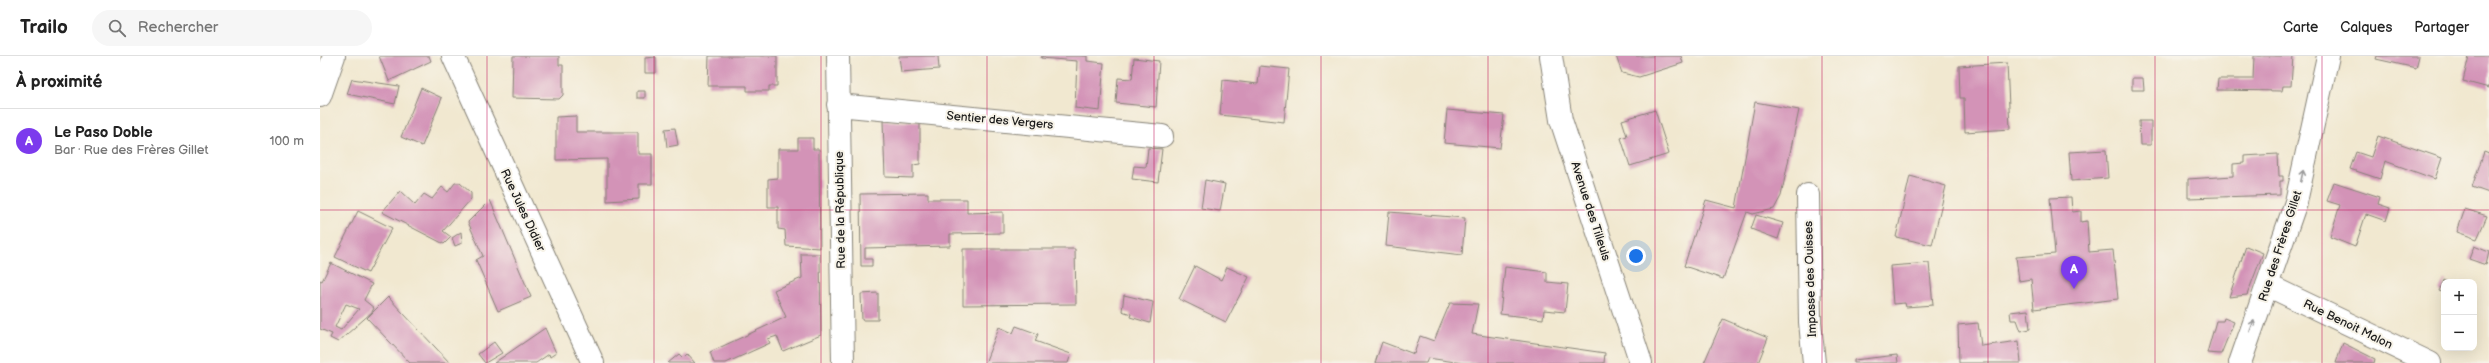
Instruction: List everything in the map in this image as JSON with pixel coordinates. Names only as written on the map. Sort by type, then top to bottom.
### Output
[{"type":"street","points":[[320,96],[334,56]]},
{"type":"street","name":"Rue Jules Didier","points":[[453,56],[593,363]]},
{"type":"street","name":"Rue de la République","points":[[838,56],[843,363]]},
{"type":"street","name":"Avenue des Tilleuls","points":[[1551,56],[1561,120],[1641,363]]},
{"type":"street","name":"Rue des Frères Gillet","points":[[2240,363],[2296,202],[2328,56]]},
{"type":"street","name":"Sentier des Vergers","points":[[838,105],[1162,136]]},
{"type":"street","name":"Impasse des Ouisses","points":[[1808,195],[1810,322],[1814,363]]},
{"type":"street","name":"Rue Benoit Malon","points":[[2267,285],[2430,363]]},
{"type":"building","points":[[379,56],[429,56],[431,61],[389,81]]},
{"type":"building","points":[[513,56],[559,56],[559,65],[563,65],[563,95],[559,99],[512,98]]},
{"type":"building","points":[[709,56],[777,56],[777,86],[769,86],[769,91],[747,91],[747,86],[708,86]]},
{"type":"building","points":[[899,56],[938,56],[939,69],[901,72]]},
{"type":"building","points":[[1042,56],[1087,56],[1087,61],[1104,63],[1100,111],[1075,108],[1077,61],[1041,58]]},
{"type":"building","points":[[1616,56],[1681,56],[1683,63],[1639,77],[1622,73]]},
{"type":"building","points":[[2254,56],[2293,56],[2291,86],[2283,86],[2282,91],[2217,90],[2218,79],[2253,79]]},
{"type":"building","points":[[2377,56],[2419,56],[2416,68],[2376,59]]},
{"type":"building","points":[[2469,56],[2489,56],[2489,88],[2463,81]]},
{"type":"building","points":[[656,57],[656,73],[645,73],[645,58]]},
{"type":"building","points":[[1134,58],[1159,61],[1156,107],[1116,103],[1118,78],[1132,79]]},
{"type":"building","points":[[2007,63],[2010,129],[1965,132],[1964,98],[1960,98],[1959,66]]},
{"type":"building","points":[[1260,66],[1289,69],[1284,122],[1220,115],[1223,80],[1258,84]]},
{"type":"building","points":[[2132,78],[2143,78],[2144,90],[2132,90]]},
{"type":"building","points":[[352,79],[399,86],[395,104],[347,94]]},
{"type":"building","points":[[421,88],[442,98],[422,146],[401,137]]},
{"type":"building","points":[[637,91],[645,91],[645,98],[637,98]]},
{"type":"building","points":[[1755,102],[1799,110],[1781,196],[1774,209],[1753,214],[1747,212],[1723,279],[1684,266],[1706,200],[1736,208]]},
{"type":"building","points":[[1447,110],[1504,115],[1500,148],[1444,143]]},
{"type":"building","points":[[1655,110],[1669,154],[1630,166],[1621,138],[1627,136],[1622,120]]},
{"type":"building","points":[[576,116],[576,132],[638,132],[638,154],[652,154],[652,184],[639,184],[639,199],[607,201],[607,159],[556,160],[556,117]]},
{"type":"building","points":[[883,121],[920,122],[920,164],[913,165],[913,178],[885,177]]},
{"type":"building","points":[[2139,121],[2151,121],[2151,145],[2140,145]]},
{"type":"building","points":[[675,128],[678,145],[667,147],[665,129]]},
{"type":"building","points":[[2378,136],[2442,158],[2435,179],[2385,161],[2380,179],[2350,169],[2356,152],[2371,157]]},
{"type":"building","points":[[798,138],[813,138],[813,149],[819,149],[820,248],[786,246],[785,230],[778,229],[778,207],[768,207],[768,179],[778,178],[778,149],[798,149]]},
{"type":"building","points":[[1148,148],[1162,149],[1158,182],[1132,179],[1134,166],[1146,167]]},
{"type":"building","points":[[2106,150],[2108,178],[2071,181],[2069,152]]},
{"type":"building","points":[[2484,152],[2489,154],[2489,193],[2472,187]]},
{"type":"building","points":[[2278,154],[2279,176],[2283,176],[2283,181],[2280,181],[2280,195],[2188,198],[2188,179],[2233,176],[2233,164],[2244,163],[2244,156]]},
{"type":"building","points":[[1910,176],[1946,186],[1932,245],[1896,237]]},
{"type":"building","points":[[1205,180],[1225,184],[1220,211],[1201,208]]},
{"type":"building","points":[[2334,182],[2380,197],[2378,204],[2390,208],[2386,221],[2366,214],[2355,247],[2330,237],[2340,205],[2327,201]]},
{"type":"building","points":[[455,183],[460,183],[471,193],[471,199],[443,231],[451,237],[444,244],[382,212],[400,191],[415,205],[424,194],[432,199],[442,187],[448,192]]},
{"type":"building","points":[[928,193],[928,199],[967,199],[967,213],[1003,212],[1003,233],[950,234],[950,246],[865,248],[865,259],[872,259],[872,266],[861,266],[860,194]]},
{"type":"building","points":[[2071,197],[2072,212],[2081,211],[2081,222],[2087,221],[2089,252],[2113,250],[2118,299],[2034,309],[2031,279],[2019,281],[2016,257],[2055,254],[2050,198]]},
{"type":"building","points":[[490,200],[531,297],[498,311],[476,260],[483,256],[468,222]]},
{"type":"building","points":[[2465,209],[2487,216],[2477,239],[2457,232]]},
{"type":"building","points":[[358,211],[392,228],[368,273],[335,257]]},
{"type":"building","points":[[1389,212],[1465,218],[1462,255],[1386,246]]},
{"type":"building","points":[[1756,215],[1783,223],[1778,239],[1751,229]]},
{"type":"building","points":[[461,232],[462,243],[455,246],[452,238]]},
{"type":"building","points":[[2246,246],[2263,253],[2247,295],[2229,297]]},
{"type":"building","points":[[2474,246],[2489,252],[2486,265],[2469,259]]},
{"type":"building","points":[[963,249],[1075,249],[1076,304],[963,305]]},
{"type":"building","points":[[801,254],[820,254],[821,335],[783,351],[777,336],[768,339],[770,343],[726,363],[714,363],[710,352],[786,317],[774,290],[802,278]]},
{"type":"building","points":[[331,263],[372,284],[364,300],[374,308],[372,312],[338,342],[330,338],[332,334],[320,329],[320,280],[322,281]],"holes":[[[346,304],[359,309],[341,330],[335,327]]]},
{"type":"building","points":[[1929,263],[1933,305],[1906,307],[1905,303],[1893,304],[1890,266]]},
{"type":"building","points":[[1195,266],[1221,280],[1227,267],[1249,277],[1226,322],[1179,299]]},
{"type":"building","points":[[1505,267],[1547,272],[1547,282],[1568,284],[1565,312],[1544,310],[1543,319],[1500,314]]},
{"type":"building","points":[[878,293],[878,320],[862,320],[861,294]]},
{"type":"building","points":[[1124,295],[1153,302],[1150,323],[1130,317],[1131,314],[1122,311]]},
{"type":"building","points":[[388,297],[450,363],[410,363],[367,318]]},
{"type":"building","points":[[1450,303],[1478,304],[1472,334],[1605,353],[1604,363],[1462,363],[1428,358],[1426,363],[1375,363],[1382,342],[1414,354],[1420,336],[1434,341]]},
{"type":"building","points":[[2028,310],[2030,329],[2021,331],[2017,320],[2011,320],[2010,312]]},
{"type":"building","points":[[2224,318],[2234,322],[2221,354],[2207,353],[2216,321],[2223,321]]},
{"type":"building","points":[[1723,319],[1768,338],[1758,363],[1704,363]]},
{"type":"building","points":[[1978,323],[1981,346],[2019,341],[2021,363],[1959,363],[1958,325]]},
{"type":"building","points":[[1016,326],[1038,334],[1035,341],[1071,354],[1068,363],[985,363],[999,327],[1013,333]]},
{"type":"building","points":[[545,328],[556,353],[550,357],[549,354],[536,363],[494,363]]},
{"type":"building","points":[[494,342],[502,353],[485,363],[478,354]]},
{"type":"building","points":[[2343,343],[2375,359],[2374,363],[2336,363]]},
{"type":"building","points":[[679,354],[683,358],[687,354],[695,363],[668,363]]},
{"type":"building","points":[[1897,355],[1898,363],[1854,363],[1854,360]]},
{"type":"place","name":"Le Paso Doble","points":[[2074,289]]}]
